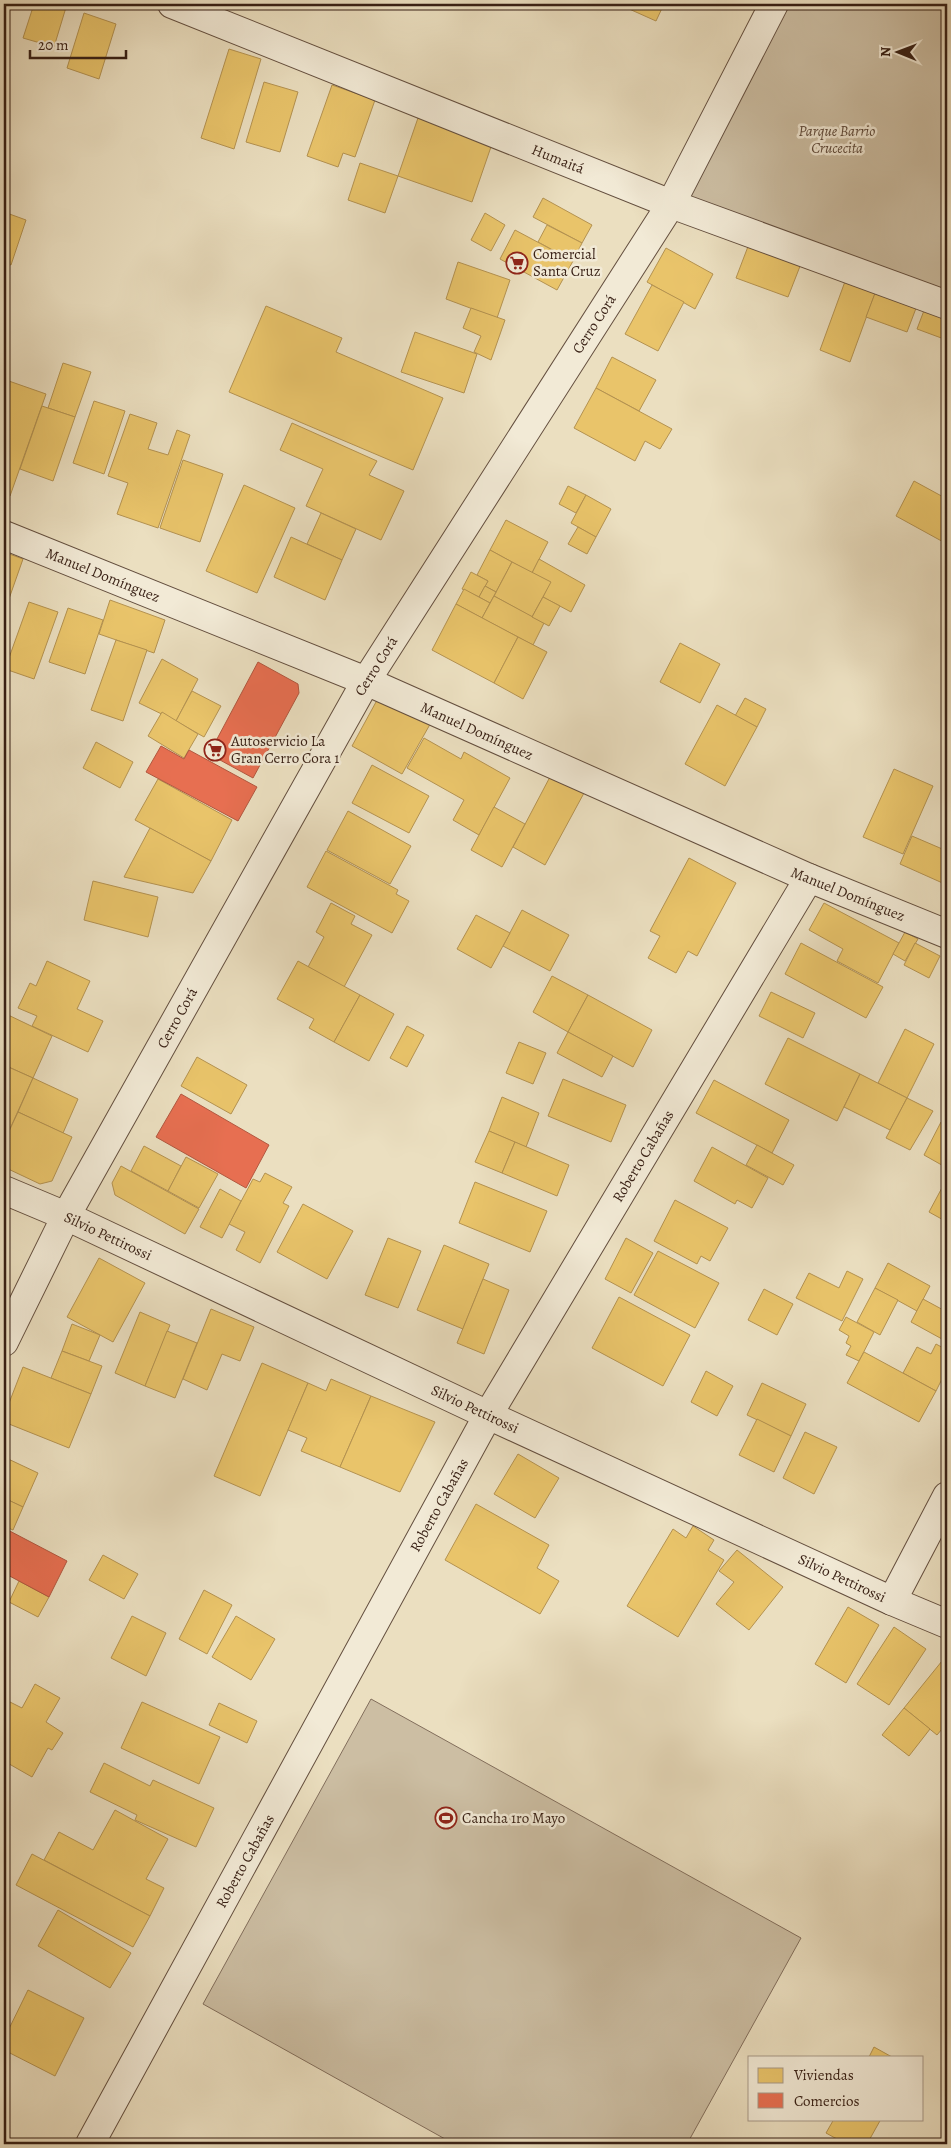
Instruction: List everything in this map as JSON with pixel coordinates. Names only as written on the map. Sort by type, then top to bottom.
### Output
[{"type":"street","name":"Humaitá","points":[[172,4],[670,204],[947,305]]},
{"type":"street","name":"Cerro Corá","points":[[4,1342],[66,1216],[366,681],[670,204],[774,4]]},
{"type":"street","name":"Manuel Domínguez","points":[[4,535],[366,681],[809,878],[947,934]]},
{"type":"street","name":"Roberto Cabañas","points":[[90,2144],[488,1415],[809,878]]},
{"type":"street","name":"Silvio Pettirossi","points":[[4,1190],[66,1216],[488,1415],[892,1601],[947,1624]]},
{"type":"street","points":[[892,1601],[947,1496]]},
{"type":"green space","name":"Parque Barrio Crucecita","points":[[779,4],[947,4],[947,301],[686,201]]},
{"type":"green space","name":"Cancha 1ro Mayo","points":[[371,1699],[801,1938],[687,2144],[454,2144],[203,2004]]},
{"type":"building: Viviendas","points":[[34,4],[67,4],[54,47],[23,38]]},
{"type":"building: Viviendas","points":[[618,4],[664,4],[656,21]]},
{"type":"building: Viviendas","points":[[84,13],[116,24],[99,79],[67,68]]},
{"type":"building: Viviendas","points":[[229,49],[261,59],[234,149],[201,138]]},
{"type":"building: Viviendas","points":[[264,82],[298,92],[280,152],[246,142]]},
{"type":"building: Viviendas","points":[[332,85],[375,100],[355,157],[343,153],[338,167],[307,156]]},
{"type":"building: Viviendas","points":[[419,115],[493,141],[472,202],[398,176]]},
{"type":"building: Viviendas","points":[[360,163],[398,176],[385,213],[348,200]]},
{"type":"building: Viviendas","points":[[543,198],[592,225],[582,243],[533,217]]},
{"type":"building: Viviendas","points":[[4,212],[26,220],[11,265],[4,262]]},
{"type":"building: Viviendas","points":[[485,213],[505,225],[491,251],[471,240]]},
{"type":"building: Viviendas","points":[[547,225],[582,243],[573,261],[538,242]]},
{"type":"building: Viviendas","points":[[515,230],[573,261],[557,290],[500,259]]},
{"type":"building: Viviendas","points":[[752,236],[804,256],[788,297],[736,278]]},
{"type":"building: Viviendas","points":[[666,248],[713,274],[695,309],[647,282]]},
{"type":"building: Viviendas","points":[[458,262],[510,280],[497,318],[446,299]]},
{"type":"building: Viviendas","points":[[847,276],[877,288],[850,362],[820,350]]},
{"type":"building: Viviendas","points":[[652,285],[684,302],[658,351],[625,334]]},
{"type":"building: Viviendas","points":[[877,288],[918,303],[907,332],[866,317]]},
{"type":"building: Viviendas","points":[[928,300],[947,308],[947,330],[944,339],[917,329]]},
{"type":"building: Viviendas","points":[[266,306],[342,338],[336,352],[443,398],[413,470],[229,392]]},
{"type":"building: Viviendas","points":[[471,308],[505,320],[491,360],[474,352],[481,336],[463,328]]},
{"type":"building: Viviendas","points":[[415,332],[477,354],[464,393],[401,372]]},
{"type":"building: Viviendas","points":[[612,357],[656,380],[639,411],[596,388]]},
{"type":"building: Viviendas","points":[[63,363],[91,372],[75,417],[48,408]]},
{"type":"building: Viviendas","points":[[6,380],[46,394],[10,496],[4,494],[4,387]]},
{"type":"building: Viviendas","points":[[596,388],[672,429],[660,449],[645,441],[635,461],[574,428]]},
{"type":"building: Viviendas","points":[[94,401],[125,411],[104,474],[73,463]]},
{"type":"building: Viviendas","points":[[42,406],[75,417],[53,481],[20,469]]},
{"type":"building: Viviendas","points":[[130,414],[157,423],[148,449],[168,455],[177,430],[190,435],[158,528],[117,514],[128,483],[108,476]]},
{"type":"building: Viviendas","points":[[292,423],[377,461],[369,475],[404,491],[381,540],[306,506],[323,469],[280,450]]},
{"type":"building: Viviendas","points":[[183,460],[223,474],[200,542],[160,528]]},
{"type":"building: Viviendas","points":[[914,481],[947,499],[947,544],[896,516]]},
{"type":"building: Viviendas","points":[[244,485],[295,508],[257,593],[206,571]]},
{"type":"building: Viviendas","points":[[568,486],[586,495],[576,513],[559,504]]},
{"type":"building: Viviendas","points":[[586,495],[611,509],[596,537],[571,523]]},
{"type":"building: Viviendas","points":[[321,513],[356,529],[342,560],[307,544]]},
{"type":"building: Viviendas","points":[[506,520],[548,542],[532,573],[490,550]]},
{"type":"building: Viviendas","points":[[578,527],[596,537],[587,554],[568,544]]},
{"type":"building: Viviendas","points":[[291,537],[342,560],[325,600],[274,577]]},
{"type":"building: Viviendas","points":[[490,550],[512,562],[496,592],[485,586],[488,581],[477,575]]},
{"type":"building: Viviendas","points":[[4,552],[23,559],[4,613]]},
{"type":"building: Viviendas","points":[[539,559],[585,585],[571,612],[543,597],[550,582],[532,573]]},
{"type":"building: Viviendas","points":[[512,562],[551,582],[532,617],[494,596]]},
{"type":"building: Viviendas","points":[[471,572],[488,581],[479,597],[462,589]]},
{"type":"building: Viviendas","points":[[485,586],[496,592],[490,603],[479,597]]},
{"type":"building: Viviendas","points":[[464,589],[490,603],[482,618],[456,604]]},
{"type":"building: Viviendas","points":[[494,596],[544,623],[533,645],[482,618]]},
{"type":"building: Viviendas","points":[[543,597],[560,606],[549,626],[532,617]]},
{"type":"building: Viviendas","points":[[110,600],[165,620],[154,653],[99,634]]},
{"type":"building: Viviendas","points":[[29,602],[58,612],[34,679],[5,669]]},
{"type":"building: Viviendas","points":[[456,604],[518,637],[494,683],[432,650]]},
{"type":"building: Viviendas","points":[[68,608],[103,620],[85,674],[49,662]]},
{"type":"building: Viviendas","points":[[518,637],[547,652],[523,699],[494,683]]},
{"type":"building: Viviendas","points":[[116,640],[147,650],[123,721],[91,710]]},
{"type":"building: Viviendas","points":[[680,643],[720,664],[700,703],[660,682]]},
{"type":"building: Viviendas","points":[[162,659],[198,679],[176,721],[139,703]]},
{"type":"building: Viviendas","points":[[192,691],[221,706],[204,737],[176,721]]},
{"type":"building: Viviendas","points":[[382,691],[433,719],[402,774],[352,746]]},
{"type":"building: Viviendas","points":[[745,698],[766,709],[757,727],[735,716]]},
{"type":"building: Viviendas","points":[[717,705],[757,727],[725,786],[685,764]]},
{"type":"building: Viviendas","points":[[162,712],[198,734],[184,758],[148,736]]},
{"type":"building: Viviendas","points":[[424,738],[461,759],[464,752],[510,778],[479,835],[453,820],[464,800],[407,768]]},
{"type":"building: Viviendas","points":[[96,742],[133,762],[120,788],[83,768]]},
{"type":"building: Viviendas","points":[[372,765],[429,796],[409,833],[352,803]]},
{"type":"building: Viviendas","points":[[894,769],[933,786],[903,854],[863,837]]},
{"type":"building: Viviendas","points":[[551,775],[584,793],[545,865],[513,847]]},
{"type":"building: Viviendas","points":[[158,779],[232,820],[211,861],[135,820]]},
{"type":"building: Viviendas","points":[[494,807],[525,824],[502,867],[471,850]]},
{"type":"building: Viviendas","points":[[348,811],[411,846],[390,884],[327,850]]},
{"type":"building: Viviendas","points":[[150,828],[211,861],[193,893],[124,877]]},
{"type":"building: Viviendas","points":[[912,836],[947,851],[947,885],[900,864]]},
{"type":"building: Viviendas","points":[[326,851],[398,890],[396,894],[409,901],[392,933],[307,887]]},
{"type":"building: Viviendas","points":[[689,858],[736,883],[697,956],[688,951],[676,973],[648,958],[660,936],[650,931]]},
{"type":"building: Viviendas","points":[[93,881],[158,897],[148,937],[84,920]]},
{"type":"building: Viviendas","points":[[331,903],[355,916],[351,924],[372,935],[344,987],[308,967],[324,937],[316,932]]},
{"type":"building: Viviendas","points":[[824,903],[899,943],[878,983],[837,961],[843,949],[809,930]]},
{"type":"building: Viviendas","points":[[522,910],[569,935],[550,971],[503,946]]},
{"type":"building: Viviendas","points":[[476,915],[510,933],[491,968],[457,949]]},
{"type":"building: Viviendas","points":[[905,932],[918,939],[905,961],[893,954]]},
{"type":"building: Viviendas","points":[[801,943],[883,987],[866,1018],[785,974]]},
{"type":"building: Viviendas","points":[[915,943],[940,956],[929,978],[904,965]]},
{"type":"building: Viviendas","points":[[47,961],[90,981],[77,1009],[103,1021],[88,1052],[32,1026],[37,1016],[18,1008],[30,983],[36,986]]},
{"type":"building: Viviendas","points":[[298,961],[360,995],[334,1042],[309,1028],[314,1019],[277,999]]},
{"type":"building: Viviendas","points":[[552,976],[588,995],[568,1032],[533,1012]]},
{"type":"building: Viviendas","points":[[771,992],[815,1013],[803,1038],[759,1016]]},
{"type":"building: Viviendas","points":[[360,995],[394,1014],[369,1061],[334,1042]]},
{"type":"building: Viviendas","points":[[588,995],[652,1030],[633,1067],[568,1032]]},
{"type":"building: Viviendas","points":[[4,1013],[52,1036],[33,1078],[4,1065]]},
{"type":"building: Viviendas","points":[[407,1026],[424,1035],[407,1067],[390,1058]]},
{"type":"building: Viviendas","points":[[905,1029],[934,1044],[907,1098],[878,1083]]},
{"type":"building: Viviendas","points":[[568,1032],[613,1056],[602,1077],[557,1053]]},
{"type":"building: Viviendas","points":[[788,1038],[860,1074],[837,1121],[765,1084]]},
{"type":"building: Viviendas","points":[[519,1042],[546,1053],[533,1084],[506,1073]]},
{"type":"building: Viviendas","points":[[197,1057],[247,1085],[231,1114],[181,1086]]},
{"type":"building: Viviendas","points":[[4,1065],[33,1078],[4,1142]]},
{"type":"building: Viviendas","points":[[860,1074],[907,1098],[890,1130],[844,1107]]},
{"type":"building: Viviendas","points":[[33,1078],[78,1099],[63,1133],[18,1112]]},
{"type":"building: Viviendas","points":[[563,1079],[626,1105],[611,1142],[548,1116]]},
{"type":"building: Viviendas","points":[[714,1080],[789,1120],[772,1153],[696,1113]]},
{"type":"building: Viviendas","points":[[502,1097],[539,1113],[526,1147],[489,1131]]},
{"type":"building: Viviendas","points":[[907,1098],[933,1111],[910,1150],[886,1138]]},
{"type":"building: Viviendas","points":[[18,1112],[72,1137],[52,1181],[40,1184],[4,1167],[4,1142]]},
{"type":"building: Viviendas","points":[[941,1122],[947,1126],[947,1168],[924,1155]]},
{"type":"building: Viviendas","points":[[489,1131],[515,1142],[502,1173],[475,1162]]},
{"type":"building: Viviendas","points":[[515,1142],[569,1165],[557,1196],[502,1173]]},
{"type":"building: Viviendas","points":[[757,1145],[794,1165],[783,1185],[746,1165]]},
{"type":"building: Viviendas","points":[[144,1146],[181,1166],[168,1191],[131,1171]]},
{"type":"building: Viviendas","points":[[712,1147],[768,1178],[752,1208],[737,1200],[735,1204],[694,1181]]},
{"type":"building: Viviendas","points":[[186,1157],[218,1174],[199,1208],[168,1191]]},
{"type":"building: Viviendas","points":[[121,1166],[199,1209],[185,1234],[115,1195],[112,1183]]},
{"type":"building: Viviendas","points":[[265,1173],[292,1187],[283,1203],[289,1206],[260,1263],[236,1250],[245,1232],[229,1224],[253,1179],[260,1182]]},
{"type":"building: Viviendas","points":[[475,1182],[547,1211],[530,1252],[459,1223]]},
{"type":"building: Viviendas","points":[[944,1184],[947,1186],[947,1222],[929,1212]]},
{"type":"building: Viviendas","points":[[220,1189],[241,1201],[222,1238],[200,1227]]},
{"type":"building: Viviendas","points":[[675,1200],[728,1228],[710,1261],[701,1256],[697,1264],[654,1241]]},
{"type":"building: Viviendas","points":[[303,1204],[353,1231],[327,1279],[277,1252]]},
{"type":"building: Viviendas","points":[[388,1238],[421,1251],[398,1308],[365,1295]]},
{"type":"building: Viviendas","points":[[626,1238],[653,1253],[631,1293],[605,1279]]},
{"type":"building: Viviendas","points":[[444,1245],[489,1264],[463,1329],[417,1310]]},
{"type":"building: Viviendas","points":[[658,1251],[719,1283],[695,1328],[634,1295]]},
{"type":"building: Viviendas","points":[[99,1258],[145,1283],[113,1342],[67,1317]]},
{"type":"building: Viviendas","points":[[888,1263],[930,1286],[917,1311],[875,1288]]},
{"type":"building: Viviendas","points":[[847,1271],[863,1279],[842,1321],[796,1298],[809,1273],[839,1288]]},
{"type":"building: Viviendas","points":[[483,1279],[509,1290],[484,1354],[457,1343]]},
{"type":"building: Viviendas","points":[[875,1288],[898,1300],[880,1335],[857,1322]]},
{"type":"building: Viviendas","points":[[764,1289],[793,1304],[777,1335],[748,1320]]},
{"type":"building: Viviendas","points":[[619,1297],[690,1335],[663,1386],[592,1348]]},
{"type":"building: Viviendas","points":[[923,1299],[947,1312],[947,1328],[942,1339],[911,1322]]},
{"type":"building: Viviendas","points":[[211,1309],[254,1327],[240,1361],[222,1354],[207,1390],[183,1379]]},
{"type":"building: Viviendas","points":[[140,1312],[170,1325],[145,1386],[115,1373]]},
{"type":"building: Viviendas","points":[[846,1317],[874,1332],[859,1361],[846,1355],[851,1346],[846,1343],[849,1336],[839,1330]]},
{"type":"building: Viviendas","points":[[72,1324],[100,1335],[89,1361],[62,1351]]},
{"type":"building: Viviendas","points":[[167,1331],[197,1343],[175,1398],[145,1386]]},
{"type":"building: Viviendas","points":[[936,1344],[947,1350],[947,1369],[936,1391],[903,1373],[917,1347],[931,1354]]},
{"type":"building: Viviendas","points":[[62,1351],[102,1366],[91,1394],[51,1378]]},
{"type":"building: Viviendas","points":[[864,1352],[936,1391],[919,1422],[847,1383]]},
{"type":"building: Viviendas","points":[[262,1363],[308,1383],[260,1496],[214,1476]]},
{"type":"building: Viviendas","points":[[23,1367],[91,1394],[69,1448],[4,1422],[4,1416]]},
{"type":"building: Viviendas","points":[[706,1371],[733,1386],[717,1416],[691,1402]]},
{"type":"building: Viviendas","points":[[331,1379],[371,1396],[340,1467],[301,1451],[307,1438],[288,1430],[308,1383],[326,1391]]},
{"type":"building: Viviendas","points":[[762,1383],[806,1404],[791,1436],[747,1415]]},
{"type":"building: Viviendas","points":[[371,1396],[435,1422],[400,1492],[340,1467]]},
{"type":"building: Viviendas","points":[[757,1419],[791,1436],[774,1472],[739,1455]]},
{"type":"building: Viviendas","points":[[805,1432],[837,1447],[814,1494],[783,1478]]},
{"type":"building: Viviendas","points":[[518,1454],[559,1478],[535,1518],[494,1494]]},
{"type":"building: Viviendas","points":[[4,1457],[38,1473],[23,1507],[4,1498]]},
{"type":"building: Viviendas","points":[[4,1498],[23,1507],[13,1530],[4,1526]]},
{"type":"building: Viviendas","points":[[476,1504],[549,1545],[537,1568],[559,1581],[540,1614],[445,1560]]},
{"type":"building: Viviendas","points":[[693,1526],[714,1540],[708,1550],[724,1560],[678,1637],[627,1606],[673,1529],[686,1538]]},
{"type":"building: Viviendas","points":[[737,1550],[783,1587],[749,1630],[716,1604],[734,1582],[719,1571]]},
{"type":"building: Viviendas","points":[[103,1555],[138,1574],[124,1599],[89,1580]]},
{"type":"building: Viviendas","points":[[19,1581],[49,1597],[38,1617],[9,1602]]},
{"type":"building: Viviendas","points":[[204,1590],[232,1605],[207,1654],[179,1639]]},
{"type":"building: Viviendas","points":[[848,1607],[879,1625],[846,1683],[815,1664]]},
{"type":"building: Viviendas","points":[[132,1616],[166,1633],[146,1676],[111,1658]]},
{"type":"building: Viviendas","points":[[236,1616],[275,1639],[251,1680],[212,1657]]},
{"type":"building: Viviendas","points":[[894,1627],[926,1649],[889,1705],[857,1684]]},
{"type":"building: Viviendas","points":[[942,1661],[947,1665],[947,1723],[937,1735],[904,1708]]},
{"type":"building: Viviendas","points":[[35,1684],[60,1698],[46,1722],[63,1733],[52,1750],[48,1748],[32,1777],[4,1761],[4,1708],[8,1701],[22,1708]]},
{"type":"building: Viviendas","points":[[142,1702],[220,1737],[199,1784],[121,1748]]},
{"type":"building: Viviendas","points":[[219,1703],[257,1721],[247,1743],[209,1725]]},
{"type":"building: Viviendas","points":[[904,1708],[930,1729],[909,1756],[882,1735]]},
{"type":"building: Viviendas","points":[[104,1763],[150,1786],[153,1780],[214,1808],[196,1847],[135,1820],[137,1815],[90,1792]]},
{"type":"building: Viviendas","points":[[115,1810],[168,1839],[146,1879],[164,1888],[150,1916],[44,1860],[59,1832],[93,1850]]},
{"type":"building: Viviendas","points":[[32,1854],[150,1916],[133,1947],[16,1885]]},
{"type":"building: Viviendas","points":[[58,1910],[131,1953],[110,1988],[38,1946]]},
{"type":"building: Viviendas","points":[[28,1990],[84,2018],[55,2076],[4,2050],[4,2039]]},
{"type":"building: Viviendas","points":[[874,2047],[890,2056],[870,2056]]},
{"type":"building: Viviendas","points":[[833,2120],[880,2120],[867,2144],[846,2144],[826,2133]]},
{"type":"building: Comercios","points":[[258,662],[298,684],[299,693],[253,778],[209,754]]},
{"type":"building: Comercios","points":[[161,746],[184,759],[189,750],[257,787],[238,821],[146,772]]},
{"type":"building: Comercios","points":[[181,1094],[269,1145],[246,1188],[156,1137]]},
{"type":"building: Comercios","points":[[4,1528],[67,1561],[49,1597],[4,1573]]},
{"type":"place","name":"Comercial Santa Cruz","points":[[517,263]]},
{"type":"place","name":"Autoservicio La Gran Cerro Cora 1","points":[[215,750]]},
{"type":"place","name":"Cancha 1ro Mayo","points":[[446,1818]]}]
